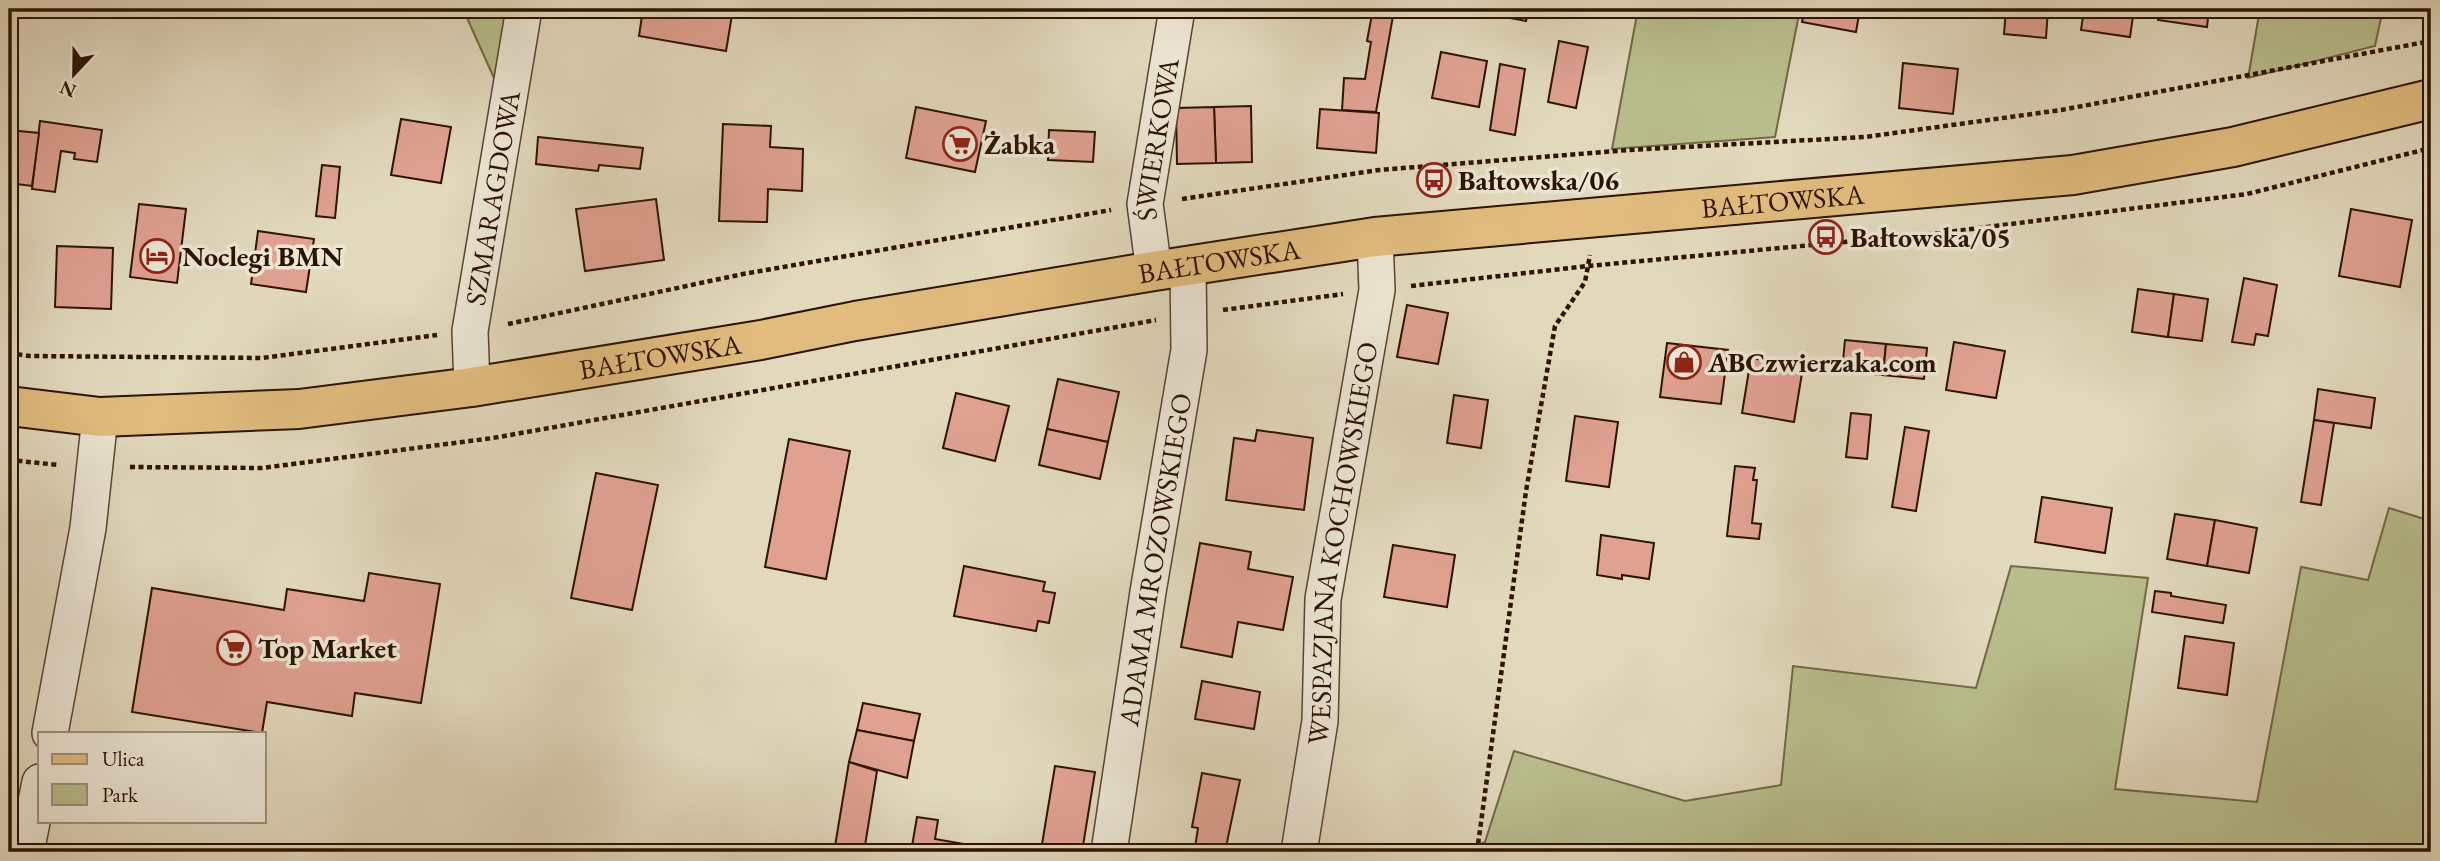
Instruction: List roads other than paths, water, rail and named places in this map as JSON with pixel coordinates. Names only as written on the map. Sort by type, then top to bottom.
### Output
[{"type":"main road","name":"BAŁTOWSKA","points":[[9,406],[100,417],[299,408],[472,387],[761,340],[868,319],[1171,268],[1375,237],[2073,175],[2233,147],[2431,99]]},
{"type":"street","name":"SZMARAGDOWA","points":[[472,387],[470,331],[524,9]]},
{"type":"street","name":"ŚWIERKOWA","points":[[1171,268],[1144,204],[1177,9]]},
{"type":"street","name":"WESPAZJANA KOCHOWSKIEGO","points":[[1299,852],[1320,722],[1323,599],[1377,290],[1375,237]]},
{"type":"street","name":"ADAMA MROZOWSKIEGO","points":[[1109,852],[1189,351],[1171,268]]},
{"type":"street","points":[[50,732],[88,528],[100,417]]},
{"type":"street","points":[[26,852],[38,792]]},
{"type":"place","name":"Żabka","points":[[960,144]]},
{"type":"place","name":"Bałtowska/06","points":[[1434,180]]},
{"type":"place","name":"Bałtowska/05","points":[[1826,237]]},
{"type":"place","name":"Noclegi BMN","points":[[157,256]]},
{"type":"place","name":"ABCzwierzaka.com","points":[[1684,362]]},
{"type":"place","name":"Top Market","points":[[234,648]]}]
